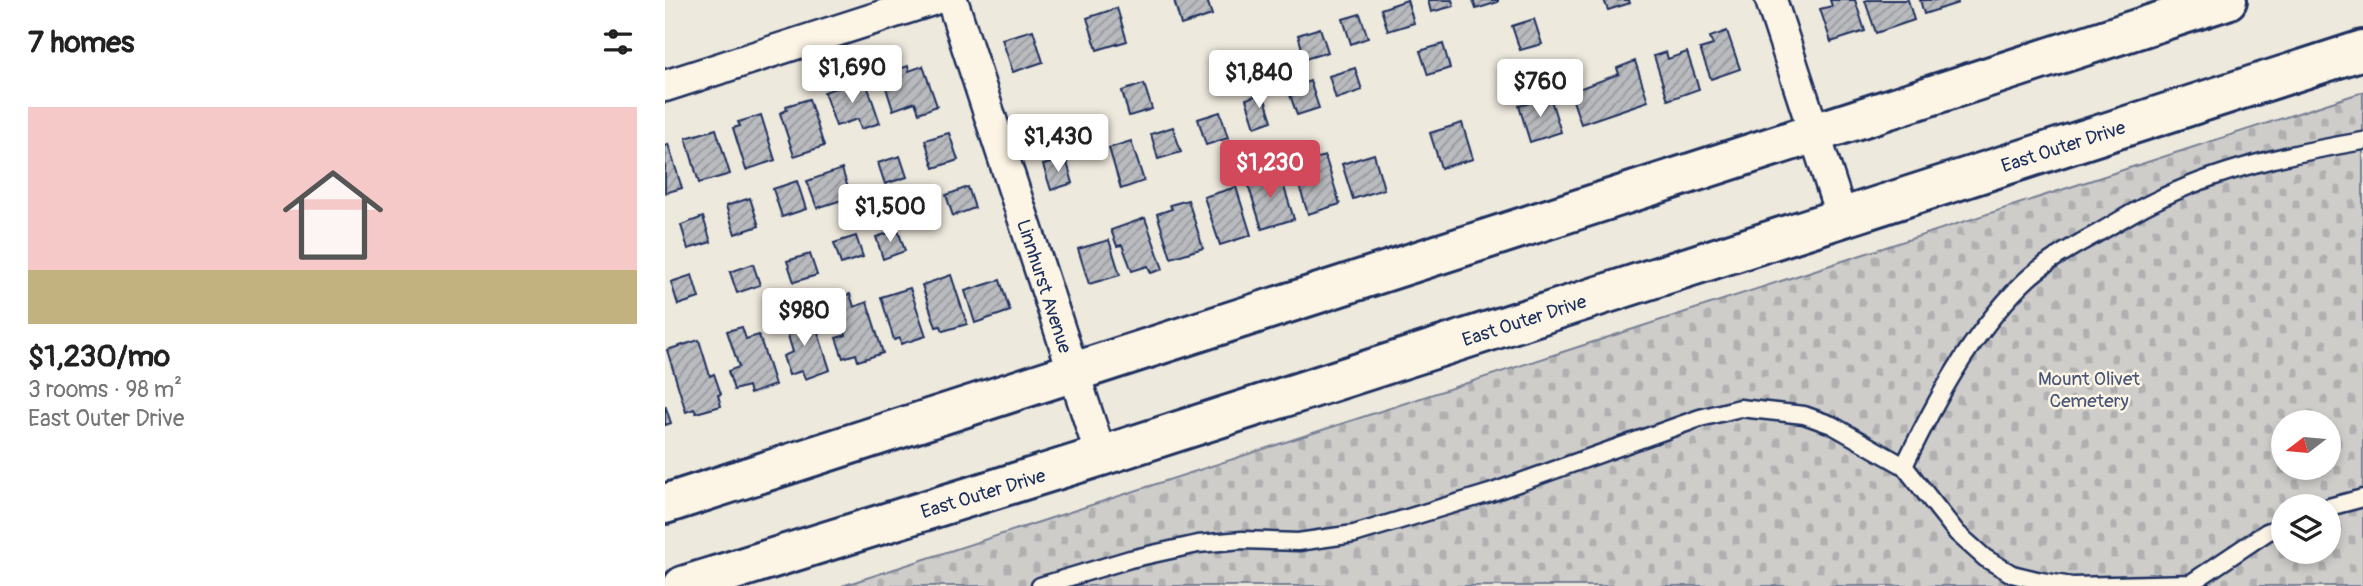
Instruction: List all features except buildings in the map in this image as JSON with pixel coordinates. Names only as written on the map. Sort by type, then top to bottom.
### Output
[{"type":"main road","points":[[665,504],[2227,0]]},
{"type":"main road","name":"East Outer Drive","points":[[683,586],[1101,456],[2363,50]]},
{"type":"street","points":[[665,86],[932,0]]},
{"type":"street","name":"Linnhurst Avenue","points":[[952,0],[1101,456]]},
{"type":"street","points":[[1771,0],[1842,218]]},
{"type":"lane","points":[[1904,466],[1961,358],[1994,314],[2025,281],[2067,250],[2155,201],[2200,183],[2248,166],[2363,141]]},
{"type":"lane","points":[[1040,586],[1130,559],[1198,544],[1242,540],[1299,542],[1354,534],[1490,493],[1700,418],[1740,408],[1776,410],[1813,418],[1832,425],[1904,466],[1957,533],[1985,558],[2012,574],[2072,586],[2190,584],[2271,531]]},
{"type":"lane","points":[[2341,504],[2363,498]]},
{"type":"green space","name":"Mount Olivet Cemetery","points":[[2363,92],[2363,586],[842,586]]}]
